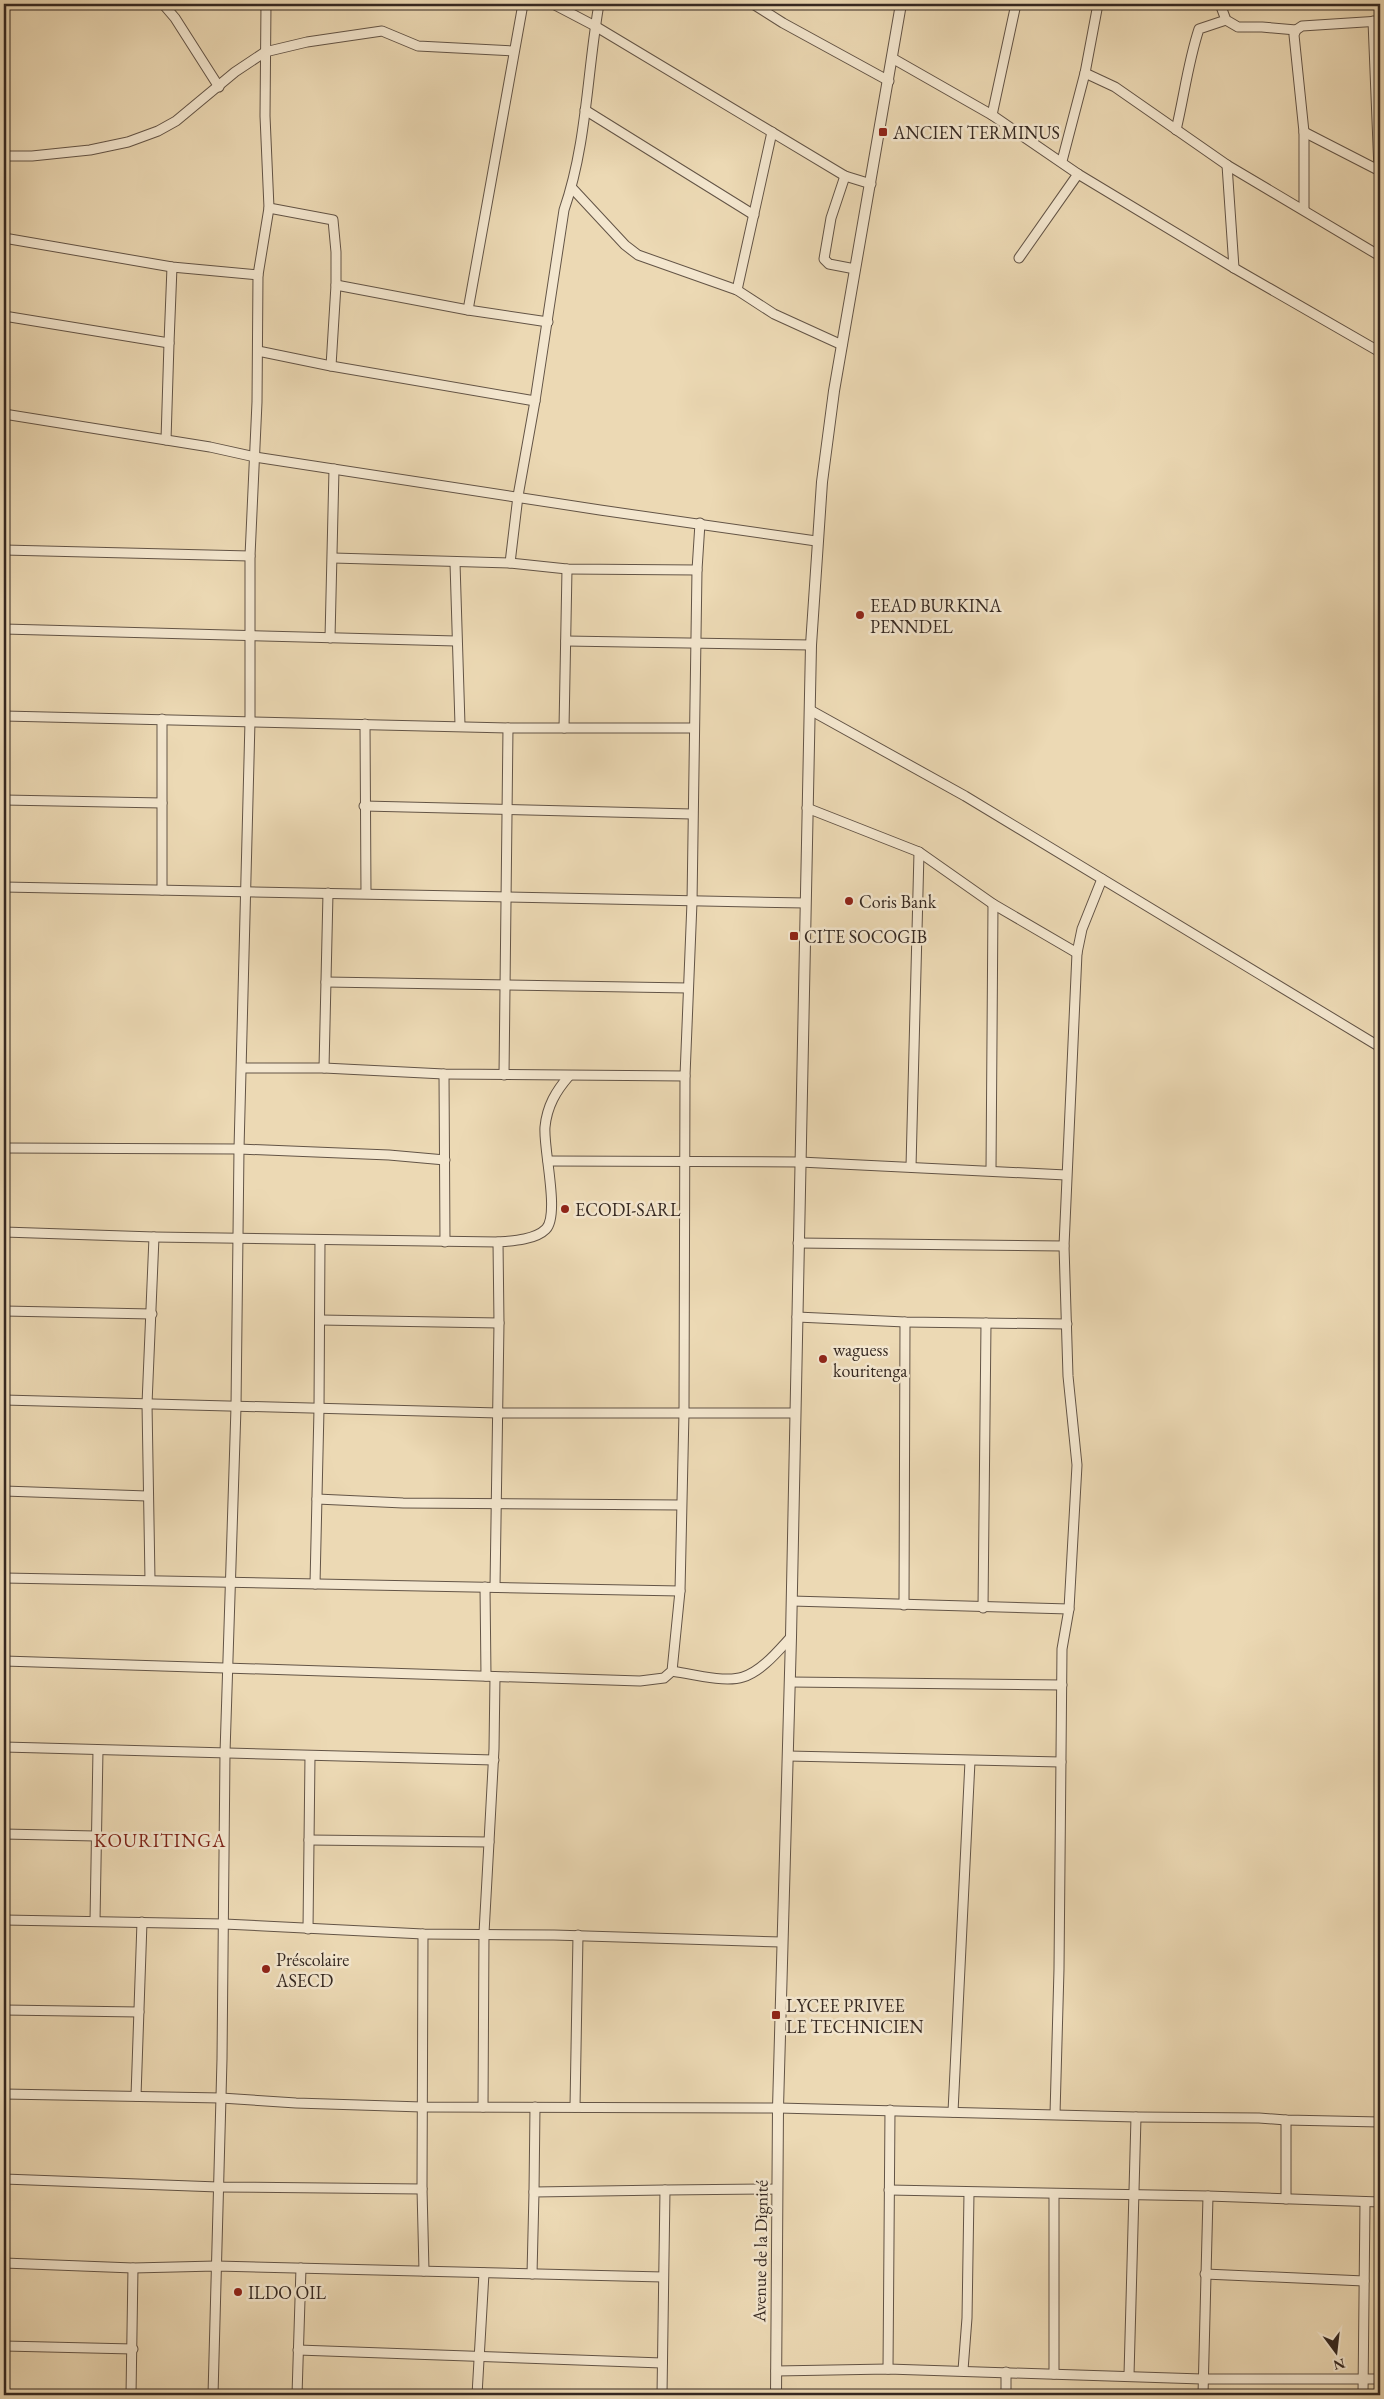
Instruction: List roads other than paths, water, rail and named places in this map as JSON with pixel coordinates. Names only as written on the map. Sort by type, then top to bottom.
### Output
[{"type":"street","points":[[163,4],[175,18],[219,87]]},
{"type":"street","points":[[213,2395],[221,2098],[225,1753],[236,1407],[239,1149],[250,721],[250,556],[255,457],[258,274],[270,208],[265,124],[266,4]]},
{"type":"street","points":[[468,310],[523,4]]},
{"type":"street","points":[[553,4],[595,26],[845,176],[871,184]]},
{"type":"street","points":[[510,564],[518,496],[536,401],[564,210],[572,188],[585,110],[599,4]]},
{"type":"street","points":[[753,4],[783,23],[889,81]]},
{"type":"street","name":"Avenue de la Dignité","points":[[776,2395],[778,2108],[792,1601],[811,645],[816,540],[822,482],[842,345],[901,4]]},
{"type":"street","points":[[992,115],[1016,4]]},
{"type":"street","points":[[1062,161],[1085,73],[1098,4]]},
{"type":"street","points":[[1220,4],[1226,20],[1238,27],[1262,26],[1296,30]]},
{"type":"street","points":[[1176,130],[1186,88],[1190,57],[1199,29],[1226,20]]},
{"type":"street","points":[[1304,132],[1380,170],[1376,21],[1302,26],[1296,30],[1294,35],[1304,132],[1304,209]]},
{"type":"street","points":[[4,156],[32,156],[90,150],[128,142],[158,131],[176,121],[235,72],[265,52],[346,35],[382,31],[418,46],[513,52]]},
{"type":"street","points":[[892,58],[992,115],[1062,161],[1078,174],[1234,268],[1380,352]]},
{"type":"street","points":[[1085,73],[1115,87],[1226,165],[1304,209],[1380,256]]},
{"type":"street","points":[[585,110],[754,216]]},
{"type":"street","points":[[737,290],[772,132]]},
{"type":"street","points":[[1226,165],[1234,268]]},
{"type":"street","points":[[1019,258],[1078,174]]},
{"type":"street","points":[[845,176],[831,218],[824,259],[829,264],[855,268]]},
{"type":"street","points":[[572,188],[625,245],[638,255],[737,290],[774,314],[842,345]]},
{"type":"street","points":[[270,208],[333,220],[336,252],[336,285],[331,366]]},
{"type":"street","points":[[4,238],[172,267],[258,274]]},
{"type":"street","points":[[166,440],[172,267]]},
{"type":"street","points":[[336,285],[468,310],[548,322]]},
{"type":"street","points":[[4,316],[169,343]]},
{"type":"street","points":[[258,351],[331,366],[536,401]]},
{"type":"street","points":[[4,414],[166,440],[255,457],[600,510],[816,540]]},
{"type":"street","points":[[330,638],[334,469]]},
{"type":"street","points":[[4,1661],[227,1666],[640,1681],[664,1678],[672,1671],[680,1591],[684,1412],[685,1076],[692,902],[696,570],[700,523]]},
{"type":"street","points":[[4,550],[250,556]]},
{"type":"street","points":[[333,558],[510,564],[567,569],[696,570]]},
{"type":"street","points":[[455,563],[460,725]]},
{"type":"street","points":[[564,728],[567,569]]},
{"type":"street","points":[[4,629],[456,641]]},
{"type":"street","points":[[566,641],[811,645]]},
{"type":"street","points":[[810,710],[965,796],[1380,1047]]},
{"type":"street","points":[[4,716],[460,725],[508,728],[694,728]]},
{"type":"street","points":[[162,719],[162,890]]},
{"type":"street","points":[[365,724],[366,893]]},
{"type":"street","points":[[504,1075],[508,897],[508,728]]},
{"type":"street","points":[[4,800],[162,803]]},
{"type":"street","points":[[364,806],[692,814]]},
{"type":"street","points":[[808,808],[919,852],[993,904],[1077,953]]},
{"type":"street","points":[[911,1167],[919,852]]},
{"type":"street","points":[[1055,2114],[1062,1649],[1069,1610],[1077,1465],[1068,1376],[1064,1246],[1066,1174],[1077,953],[1082,929],[1102,879]]},
{"type":"street","points":[[4,887],[805,903]]},
{"type":"street","points":[[324,1068],[328,892]]},
{"type":"street","points":[[990,1170],[993,904]]},
{"type":"street","points":[[326,982],[688,988]]},
{"type":"street","points":[[242,1068],[324,1068],[444,1074],[685,1076]]},
{"type":"street","points":[[444,1074],[445,1242]]},
{"type":"street","points":[[4,1232],[154,1237],[445,1242],[498,1242],[537,1234],[545,1230],[549,1224],[548,1161],[544,1136],[547,1112],[552,1098],[569,1076]]},
{"type":"street","points":[[4,1148],[239,1149],[404,1156],[445,1160]]},
{"type":"street","points":[[548,1161],[800,1162],[1066,1174]]},
{"type":"street","points":[[150,1580],[147,1496],[147,1404],[154,1237]]},
{"type":"street","points":[[315,1584],[320,1240]]},
{"type":"street","points":[[495,1587],[499,1323],[498,1242]]},
{"type":"street","points":[[798,1243],[1064,1246]]},
{"type":"street","points":[[4,1311],[152,1314]]},
{"type":"street","points":[[797,1318],[905,1322],[1067,1324]]},
{"type":"street","points":[[320,1320],[499,1323]]},
{"type":"street","points":[[904,1605],[905,1322]]},
{"type":"street","points":[[983,1608],[986,1323]]},
{"type":"street","points":[[4,1400],[498,1413],[795,1413]]},
{"type":"street","points":[[4,1491],[147,1496]]},
{"type":"street","points":[[317,1499],[681,1505]]},
{"type":"street","points":[[4,1578],[150,1580],[231,1584],[680,1591]]},
{"type":"street","points":[[485,1587],[486,1676]]},
{"type":"street","points":[[792,1601],[1069,1610]]},
{"type":"street","points":[[672,1671],[733,1679],[744,1677],[768,1662],[791,1637]]},
{"type":"street","points":[[483,2107],[484,1933],[494,1760],[495,1677]]},
{"type":"street","points":[[790,1682],[1062,1686]]},
{"type":"street","points":[[4,1747],[494,1760]]},
{"type":"street","points":[[95,1921],[98,1750]]},
{"type":"street","points":[[308,1929],[310,1756]]},
{"type":"street","points":[[788,1756],[1061,1762]]},
{"type":"street","points":[[953,2112],[970,1761]]},
{"type":"street","points":[[4,1834],[95,1836]]},
{"type":"street","points":[[309,1840],[489,1842]]},
{"type":"street","points":[[4,1920],[224,1924],[423,1934],[578,1935],[782,1942]]},
{"type":"street","points":[[136,2096],[142,1922]]},
{"type":"street","points":[[423,1934],[421,1994],[424,2271]]},
{"type":"street","points":[[575,2107],[578,1935]]},
{"type":"street","points":[[4,2010],[139,2012]]},
{"type":"street","points":[[4,2094],[221,2098],[296,2103],[422,2107],[778,2108],[1380,2122]]},
{"type":"street","points":[[532,2274],[535,2107]]},
{"type":"street","points":[[888,2369],[890,2110]]},
{"type":"street","points":[[1129,2375],[1136,2117]]},
{"type":"street","points":[[1286,2120],[1286,2199]]},
{"type":"street","points":[[4,2179],[218,2187],[422,2189]]},
{"type":"street","points":[[534,2192],[777,2189]]},
{"type":"street","points":[[662,2395],[665,2190]]},
{"type":"street","points":[[889,2190],[1208,2196],[1380,2202]]},
{"type":"street","points":[[962,2370],[966,2318],[969,2193]]},
{"type":"street","points":[[1054,2194],[1054,2374]]},
{"type":"street","points":[[1203,2395],[1208,2196]]},
{"type":"street","points":[[1362,2395],[1365,2202]]},
{"type":"street","points":[[4,2263],[134,2268],[216,2266],[663,2277]]},
{"type":"street","points":[[131,2395],[134,2268]]},
{"type":"street","points":[[297,2395],[301,2268]]},
{"type":"street","points":[[477,2395],[484,2273]]},
{"type":"street","points":[[1205,2274],[1364,2281]]},
{"type":"street","points":[[4,2346],[133,2349]]},
{"type":"street","points":[[298,2350],[662,2363]]},
{"type":"street","points":[[776,2371],[888,2369],[1129,2375],[1202,2379],[1380,2379]]},
{"type":"street","points":[[1006,2372],[1006,2395]]},
{"type":"place","name":"ANCIEN TERMINUS","points":[[883,132]]},
{"type":"place","name":"EEAD BURKINA PENNDEL","points":[[860,615]]},
{"type":"place","name":"Coris Bank","points":[[849,901]]},
{"type":"place","name":"CITE SOCOGIB","points":[[794,936]]},
{"type":"place","name":"ECODI-SARL","points":[[565,1209]]},
{"type":"place","name":"waguess kouritenga","points":[[823,1359]]},
{"type":"place","name":"Préscolaire ASECD","points":[[266,1969]]},
{"type":"place","name":"LYCEE PRIVEE LE TECHNICIEN","points":[[776,2015]]},
{"type":"place","name":"ILDO OIL","points":[[238,2292]]},
{"type":"district","name":"KOURITINGA","points":[[160,1840]]}]
